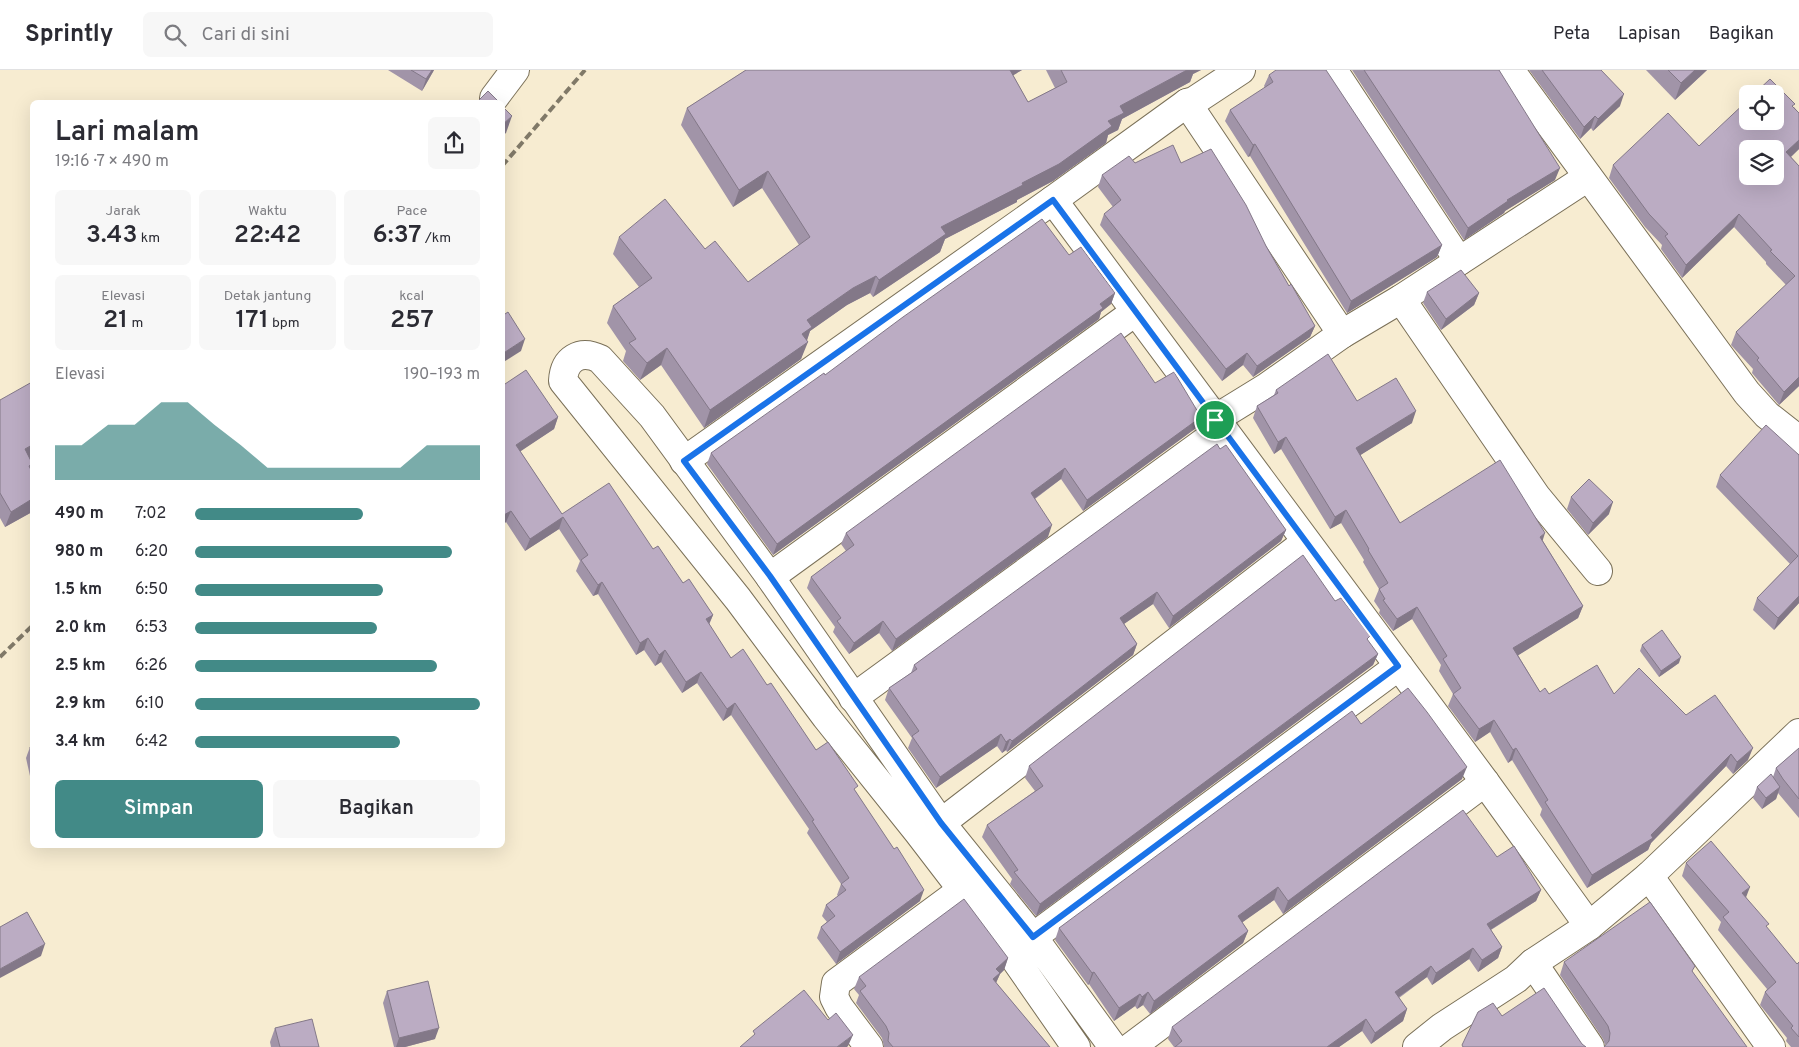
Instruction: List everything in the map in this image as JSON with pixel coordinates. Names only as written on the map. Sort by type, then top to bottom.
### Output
[{"type":"street","points":[[494,98],[515,70]]},
{"type":"street","points":[[684,461],[1187,103],[1194,101],[1240,70]]},
{"type":"street","points":[[1333,70],[1459,261]]},
{"type":"street","points":[[1510,70],[1748,394],[1767,415],[1799,440]]},
{"type":"street","points":[[1187,103],[1342,334]]},
{"type":"street","points":[[853,698],[1267,386],[1342,334],[1401,299],[1588,177]]},
{"type":"street","points":[[1053,200],[1485,782],[1589,926]]},
{"type":"street","points":[[1401,299],[1536,496],[1598,571]]},
{"type":"street","points":[[770,576],[1135,312]]},
{"type":"street","points":[[1076,1047],[1010,952],[918,832],[826,717],[738,599],[563,381],[563,372],[569,361],[581,355],[592,355],[600,359],[652,416],[770,576],[941,823],[1033,937],[1114,1047]]},
{"type":"street","points":[[941,823],[1306,542]]},
{"type":"street","points":[[1033,937],[1398,666]]},
{"type":"street","points":[[1416,1047],[1442,1037],[1534,963],[1589,926],[1649,876],[1799,733]]},
{"type":"street","points":[[1131,1047],[1485,782]]},
{"type":"street","points":[[1649,876],[1771,1047]]},
{"type":"street","points":[[870,1047],[839,1007],[834,996],[836,984],[962,890]]},
{"type":"street","points":[[1534,963],[1590,1047]]},
{"type":"building","points":[[411,70],[432,70],[426,79]]},
{"type":"building","points":[[746,70],[1010,70],[1028,102],[1067,82],[1061,70],[1187,70],[1120,106],[1124,113],[1108,121],[1112,126],[1059,164],[1022,183],[1023,185],[941,227],[946,234],[879,280],[876,276],[853,288],[807,320],[812,327],[802,334],[808,342],[710,410],[667,348],[647,363],[629,343],[636,339],[613,306],[652,278],[619,237],[665,199],[705,249],[715,241],[748,282],[810,237],[768,171],[739,190],[687,108]]},
{"type":"building","points":[[1276,70],[1326,70],[1442,245],[1351,301],[1255,144],[1253,145],[1230,110],[1273,82],[1269,75]]},
{"type":"building","points":[[1364,70],[1499,70],[1560,168],[1507,200],[1468,228]]},
{"type":"building","points":[[1542,70],[1601,70],[1624,94],[1598,119],[1595,116],[1584,127]]},
{"type":"building","points":[[1668,70],[1695,70],[1681,83]]},
{"type":"building","points":[[1770,79],[1776,85],[1764,85]]},
{"type":"building","points":[[488,91],[497,100],[479,100]]},
{"type":"building","points":[[1784,93],[1795,104],[1792,106],[1799,113],[1799,140],[1786,152],[1799,166],[1799,377],[1784,392],[1757,360],[1759,358],[1736,332],[1795,276],[1770,251],[1772,250],[1739,214],[1686,265],[1665,236],[1668,234],[1649,214],[1613,165],[1668,113],[1699,146],[1739,108],[1739,130],[1784,130]]},
{"type":"building","points":[[505,109],[512,116],[505,122]]},
{"type":"building","points":[[1173,145],[1181,163],[1211,149],[1246,205],[1266,246],[1289,286],[1291,284],[1315,326],[1257,366],[1247,353],[1226,369],[1104,214],[1121,200],[1102,175],[1129,156],[1135,163]]},
{"type":"building","points":[[1042,219],[1069,255],[1081,247],[1115,293],[1100,304],[1103,308],[777,544],[711,453],[824,373],[825,375],[903,317]]},
{"type":"building","points":[[1461,270],[1479,293],[1446,319],[1427,292]]},
{"type":"building","points":[[508,312],[525,339],[505,352],[505,314]]},
{"type":"building","points":[[1121,333],[1155,383],[1174,372],[1201,417],[1087,500],[1065,468],[1031,493],[1052,525],[896,639],[883,621],[854,643],[837,621],[841,618],[811,577],[854,545],[846,533]]},
{"type":"building","points":[[1328,354],[1357,401],[1396,378],[1416,411],[1356,448],[1400,523],[1500,460],[1545,533],[1540,537],[1583,606],[1513,648],[1540,692],[1545,688],[1549,694],[1597,665],[1614,694],[1639,668],[1686,715],[1715,695],[1753,748],[1737,762],[1731,754],[1651,835],[1653,838],[1592,875],[1545,802],[1548,800],[1516,748],[1513,750],[1494,720],[1479,729],[1453,694],[1461,688],[1443,659],[1447,656],[1417,607],[1397,619],[1383,600],[1385,599],[1379,589],[1388,583],[1346,510],[1335,517],[1286,437],[1278,442],[1257,406],[1278,393],[1276,390]]},
{"type":"building","points":[[526,370],[558,417],[516,445],[562,514],[609,483],[653,549],[658,546],[683,583],[689,579],[713,615],[706,619],[731,658],[743,649],[767,685],[771,683],[816,750],[828,742],[858,786],[854,789],[894,849],[897,847],[924,890],[840,952],[821,927],[835,916],[826,905],[846,890],[841,884],[849,878],[812,821],[814,820],[735,703],[727,709],[701,672],[686,682],[665,650],[659,655],[648,638],[640,643],[602,582],[598,585],[581,560],[588,555],[563,517],[530,539],[511,511],[505,514],[505,384]]},
{"type":"building","points":[[30,383],[30,446],[25,449],[30,459],[30,500],[11,512],[0,493],[0,400]]},
{"type":"building","points":[[1766,425],[1799,455],[1799,596],[1778,618],[1757,598],[1798,556],[1720,475]]},
{"type":"building","points":[[1217,444],[1220,449],[1226,445],[1286,530],[1173,616],[1157,592],[1120,618],[1137,644],[1012,741],[1010,739],[1006,742],[1001,734],[940,777],[912,736],[919,731],[889,688],[917,669],[914,665]]},
{"type":"building","points":[[1589,479],[1613,502],[1593,523],[1571,497]]},
{"type":"building","points":[[1303,555],[1335,601],[1341,598],[1370,636],[1367,639],[1378,654],[1040,904],[1014,872],[1018,870],[987,825],[1043,786],[1029,766]]},
{"type":"building","points":[[1662,630],[1681,657],[1661,671],[1642,645]]},
{"type":"building","points":[[1408,688],[1467,767],[1288,901],[1278,887],[1238,916],[1248,931],[1154,1001],[1148,992],[1142,997],[1140,994],[1119,1008],[1094,972],[1092,973],[1059,928],[1352,711],[1361,724]]},
{"type":"building","points":[[1799,748],[1799,799],[1776,768]]},
{"type":"building","points":[[1771,774],[1780,787],[1766,798],[1757,787]]},
{"type":"building","points":[[1463,810],[1497,857],[1514,846],[1541,890],[1487,924],[1502,947],[1482,960],[1473,948],[1436,973],[1431,966],[1395,992],[1407,1009],[1375,1033],[1366,1019],[1327,1047],[1175,1047],[1182,1041],[1172,1027]]},
{"type":"building","points":[[1711,841],[1750,887],[1742,893],[1769,924],[1766,926],[1797,964],[1799,962],[1799,1037],[1791,1028],[1793,1026],[1765,992],[1776,982],[1723,917],[1729,912],[1686,863]]},
{"type":"building","points":[[964,899],[1008,958],[996,969],[1000,973],[993,979],[1050,1047],[893,1047],[888,1041],[889,1033],[886,1026],[860,991],[866,986],[859,977]]},
{"type":"building","points":[[1650,902],[1695,966],[1692,971],[1747,1047],[1604,1047],[1609,1041],[1610,1033],[1608,1026],[1564,962]]},
{"type":"building","points":[[27,912],[45,944],[0,969],[0,927]]},
{"type":"building","points":[[428,981],[439,1028],[399,1038],[387,991]]},
{"type":"building","points":[[1544,988],[1582,1044],[1586,1047],[1463,1047],[1462,1045],[1478,1012],[1493,1003],[1502,1016]]},
{"type":"building","points":[[804,990],[828,1020],[836,1013],[853,1035],[837,1047],[740,1047],[755,1034],[753,1031]]},
{"type":"building","points":[[312,1019],[319,1047],[280,1047],[275,1028]]},
{"type":"railway","points":[[505,163],[585,70]]},
{"type":"railway","points":[[0,657],[30,628]]},
{"type":"route","points":[[1053,200],[1215,420],[1398,666],[1033,937],[941,823],[770,576],[684,461],[1053,200]]}]
